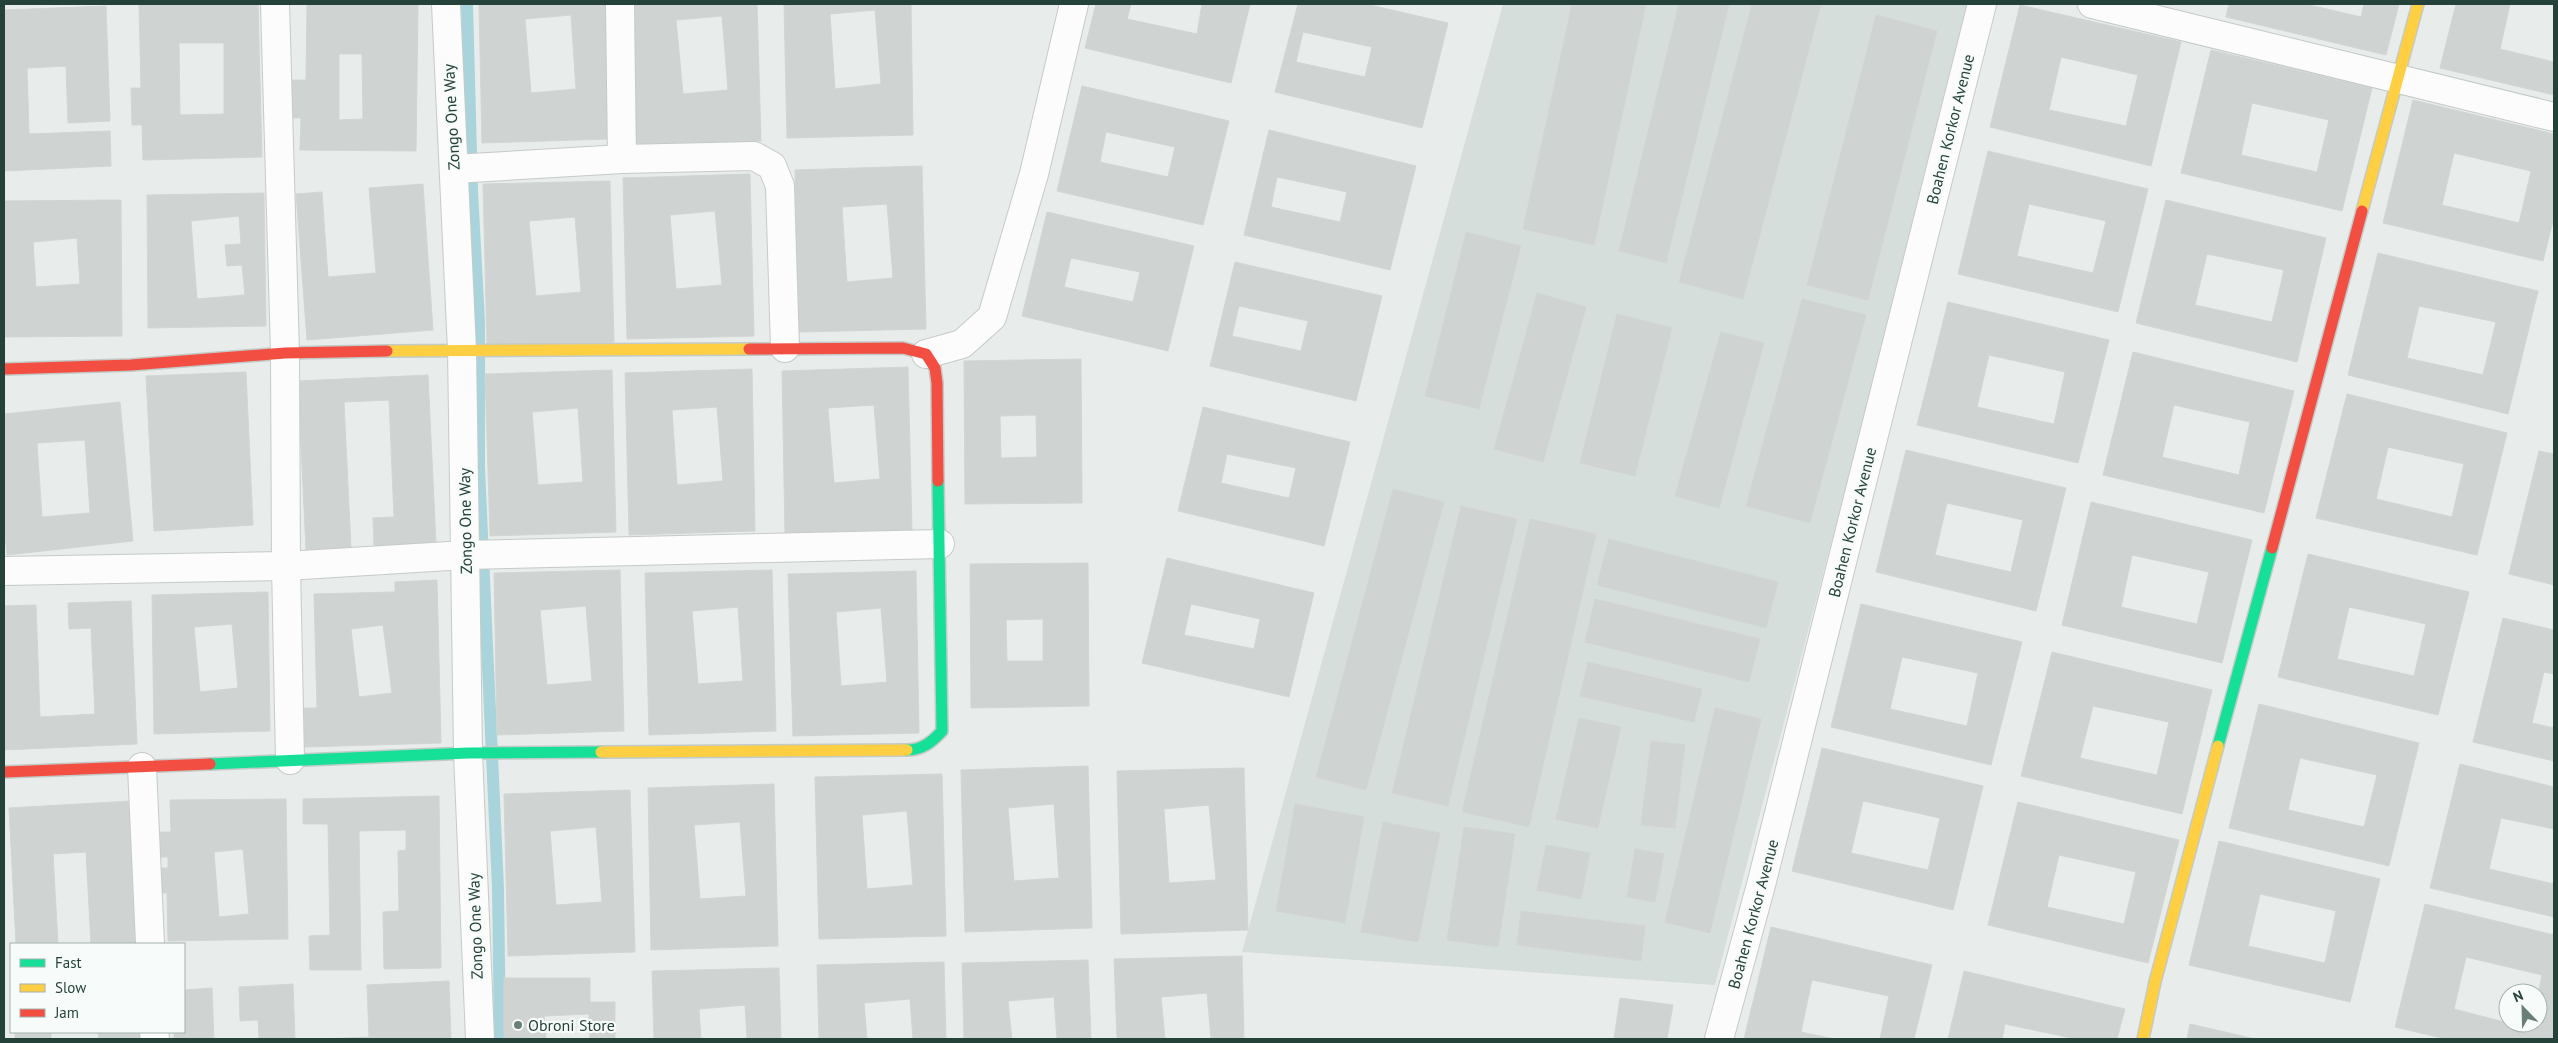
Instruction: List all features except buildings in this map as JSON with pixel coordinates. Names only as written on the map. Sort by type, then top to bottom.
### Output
[{"type":"street","points":[[275,4],[285,354],[286,566],[290,760]]},
{"type":"street","name":"Zongo One Way","points":[[446,4],[462,350],[468,753],[480,1039]]},
{"type":"street","points":[[620,4],[622,159]]},
{"type":"street","points":[[4,370],[130,365],[285,354],[462,350],[903,348],[926,354],[962,344],[992,317],[1034,174],[1074,4]]},
{"type":"street","name":"Boahen Korkor Avenue","points":[[1720,1039],[1761,885],[1982,4]]},
{"type":"street","points":[[2092,4],[2554,116]]},
{"type":"street","points":[[2143,1039],[2158,972],[2418,4]]},
{"type":"street","points":[[454,169],[622,159],[754,156],[772,166],[780,186],[785,348]]},
{"type":"street","points":[[4,772],[468,753],[916,750],[932,742],[942,731],[937,383],[935,368],[926,354]]},
{"type":"street","points":[[4,571],[286,566],[465,555],[940,544]]},
{"type":"street","points":[[142,767],[150,943]]},
{"type":"shaded area","points":[[1503,4],[1973,4],[1715,985],[1242,952]]},
{"type":"waterway","points":[[467,4],[472,191],[479,321],[479,468],[498,888],[500,1039]]},
{"type":"traffic: fast","points":[[907,750],[917,749],[926,745],[942,731],[938,481]]},
{"type":"traffic: fast","points":[[2218,746],[2272,548]]},
{"type":"traffic: fast","points":[[210,764],[468,753],[601,752]]},
{"type":"traffic: slow","points":[[2362,211],[2418,4]]},
{"type":"traffic: slow","points":[[387,351],[749,349]]},
{"type":"traffic: slow","points":[[2143,1039],[2155,982],[2218,746]]},
{"type":"traffic: slow","points":[[601,752],[907,750]]},
{"type":"traffic: jam","points":[[2272,548],[2362,211]]},
{"type":"traffic: jam","points":[[749,349],[903,348],[926,354],[935,368],[937,383],[938,481]]},
{"type":"traffic: jam","points":[[4,369],[131,365],[285,353],[387,351]]},
{"type":"traffic: jam","points":[[4,772],[210,764]]},
{"type":"place","name":"Obroni Store","points":[[518,1025]]}]
